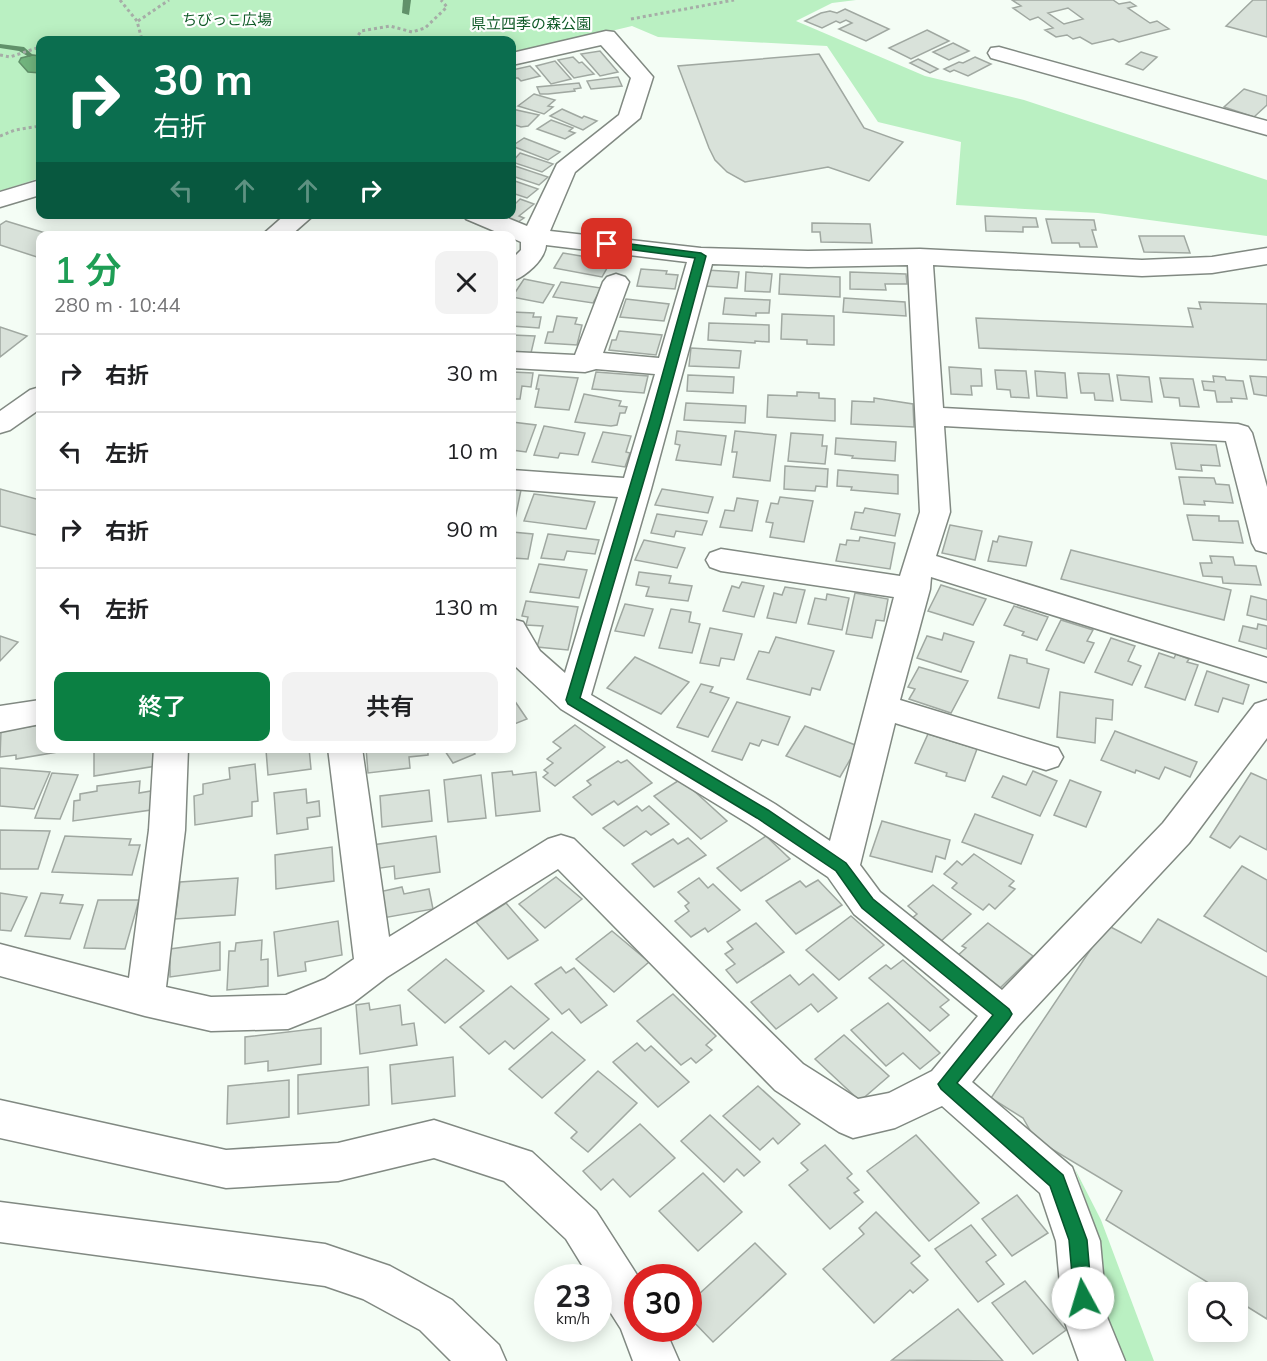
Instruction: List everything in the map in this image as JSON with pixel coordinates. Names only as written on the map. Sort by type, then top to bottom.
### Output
[{"type":"street","points":[[516,59],[606,37],[642,77],[629,118],[565,169],[534,238],[533,252],[516,269]]},
{"type":"street","points":[[999,54],[1130,88],[1267,129]]},
{"type":"street","points":[[0,200],[36,188]]},
{"type":"street","points":[[280,231],[296,219]]},
{"type":"street","points":[[487,219],[534,238],[560,238],[701,256],[808,259],[920,258],[1142,268],[1212,265],[1267,256]]},
{"type":"street","points":[[573,700],[636,489],[701,256]]},
{"type":"street","points":[[841,867],[881,706],[935,512],[920,258]]},
{"type":"street","points":[[585,364],[616,282]]},
{"type":"street","points":[[516,360],[585,364],[594,361],[670,367]]},
{"type":"street","points":[[0,424],[36,399]]},
{"type":"street","points":[[929,416],[1238,433],[1267,543]]},
{"type":"street","points":[[516,478],[636,489]]},
{"type":"street","points":[[721,560],[916,576],[1267,670]]},
{"type":"street","points":[[516,637],[528,659],[573,700],[762,814],[841,867],[867,903],[1004,1014]]},
{"type":"street","points":[[881,706],[1046,757]]},
{"type":"street","points":[[0,719],[36,713]]},
{"type":"street","points":[[0,960],[145,999],[211,1014],[288,1012],[339,991],[374,966],[561,849],[789,1077],[853,1119],[895,1110],[946,1084],[1004,1014],[1176,833],[1267,713]]},
{"type":"street","points":[[145,999],[167,830],[171,753]]},
{"type":"street","points":[[346,753],[374,966]]},
{"type":"street","points":[[946,1084],[1057,1181],[1078,1240],[1085,1317],[1102,1361]]},
{"type":"street","points":[[0,1119],[225,1169],[338,1162],[434,1139],[517,1166],[580,1225],[624,1294]]},
{"type":"street","points":[[0,1222],[325,1265],[374,1281],[436,1315],[483,1361]]},
{"type":"street","points":[[648,1342],[656,1361]]},
{"type":"path","points":[[120,0],[137,21],[141,36]]},
{"type":"path","points":[[137,21],[170,0]]},
{"type":"path","points":[[358,36],[361,31],[390,26],[412,32],[425,28],[447,7],[441,0]]},
{"type":"path","points":[[0,55],[16,55],[36,48]]},
{"type":"path","points":[[0,136],[15,130],[36,127]]},
{"type":"green space","points":[[0,0],[856,0],[832,3],[796,21],[925,76],[1024,100],[1267,180],[1267,236],[1098,213],[956,205],[961,142],[878,122],[827,46],[658,37],[632,26],[516,54],[516,36],[36,36],[36,179],[0,191]]},
{"type":"green space","points":[[1075,1169],[1101,1220],[1154,1361],[1122,1361],[1102,1310],[1102,1246]]},
{"type":"shaded area","points":[[36,55],[36,73],[28,72],[19,62],[21,58]]},
{"type":"building","points":[[1012,0],[1113,0],[1119,4],[1130,2],[1136,6],[1128,8],[1150,23],[1157,21],[1169,29],[1119,42],[1113,39],[1092,44],[1080,37],[1073,39],[1067,35],[1056,37],[1045,30],[1053,28],[1038,17],[1030,20],[1013,8],[1021,6]],"holes":[[[1068,8],[1083,19],[1064,24],[1048,13]]]},
{"type":"building","points":[[1253,0],[1267,0],[1267,37],[1226,26]]},
{"type":"building","points":[[845,9],[889,29],[866,41],[839,29],[852,23],[846,20],[840,23],[836,21],[822,28],[805,21],[821,13],[830,11],[837,13]]},
{"type":"building","points":[[927,30],[949,41],[911,59],[889,48]]},
{"type":"building","points":[[953,43],[969,51],[949,60],[933,52]]},
{"type":"building","points":[[600,51],[618,72],[600,76],[581,54]]},
{"type":"building","points":[[1141,52],[1157,57],[1143,70],[1126,64]]},
{"type":"building","points":[[819,54],[864,128],[903,142],[869,181],[828,167],[745,182],[727,172],[715,160],[709,148],[678,66]]},
{"type":"building","points":[[573,57],[594,74],[574,78],[558,60]]},
{"type":"building","points":[[975,57],[991,64],[968,76],[954,70],[950,72],[944,69],[959,62],[963,63]]},
{"type":"building","points":[[918,59],[938,69],[930,73],[910,63]]},
{"type":"building","points":[[555,61],[571,79],[551,84],[536,66]]},
{"type":"building","points":[[530,66],[540,76],[521,81],[516,78],[516,69]]},
{"type":"building","points":[[618,77],[622,86],[591,89],[587,81]]},
{"type":"building","points":[[579,83],[581,88],[574,89],[575,91],[548,94],[540,94],[537,87]]},
{"type":"building","points":[[1244,89],[1267,96],[1267,105],[1254,117],[1224,107]]},
{"type":"building","points":[[534,94],[555,100],[548,106],[553,107],[544,114],[518,106]]},
{"type":"building","points":[[562,109],[582,118],[584,116],[597,121],[583,130],[550,116]]},
{"type":"building","points":[[516,110],[539,115],[528,126],[516,125]]},
{"type":"building","points":[[551,120],[573,128],[569,131],[575,133],[565,139],[537,129]]},
{"type":"building","points":[[524,138],[560,152],[548,160],[516,148],[516,143]]},
{"type":"building","points":[[520,153],[553,164],[542,172],[516,163],[516,158]]},
{"type":"building","points":[[516,166],[548,177],[539,185],[516,177]]},
{"type":"building","points":[[516,181],[538,189],[527,198],[516,194]]},
{"type":"building","points":[[520,199],[534,204],[519,216],[524,218],[518,222],[509,219],[516,219],[516,203]]},
{"type":"building","points":[[985,216],[1036,218],[1038,227],[1023,227],[1023,232],[986,231]]},
{"type":"building","points":[[1046,219],[1094,220],[1096,230],[1092,230],[1097,247],[1080,247],[1079,243],[1052,243]]},
{"type":"building","points":[[6,221],[39,231],[36,231],[36,257],[0,245],[0,225]]},
{"type":"building","points":[[812,223],[870,224],[872,243],[821,242],[820,232],[812,232]]},
{"type":"building","points":[[1139,236],[1184,236],[1190,253],[1144,252]]},
{"type":"building","points":[[563,253],[611,261],[602,277],[554,268]]},
{"type":"building","points":[[641,269],[667,271],[666,274],[678,275],[675,289],[637,286]]},
{"type":"building","points":[[706,270],[739,272],[737,288],[704,286]]},
{"type":"building","points":[[746,272],[772,274],[770,292],[745,291]]},
{"type":"building","points":[[850,272],[906,274],[907,284],[885,284],[886,290],[850,289]]},
{"type":"building","points":[[780,274],[840,277],[840,297],[779,294]]},
{"type":"building","points":[[524,279],[554,285],[543,303],[516,298],[516,291]]},
{"type":"building","points":[[561,282],[601,288],[593,303],[553,297]]},
{"type":"building","points":[[725,298],[770,300],[769,313],[756,313],[756,316],[723,314]]},
{"type":"building","points":[[844,298],[905,302],[906,316],[843,312]]},
{"type":"building","points":[[626,299],[669,304],[664,321],[620,317]]},
{"type":"building","points":[[1199,302],[1267,304],[1267,360],[979,348],[976,318],[1193,327],[1188,308],[1201,309]]},
{"type":"building","points":[[516,312],[534,313],[533,317],[541,317],[539,328],[516,326]]},
{"type":"building","points":[[782,314],[834,316],[834,345],[807,344],[807,340],[781,339]]},
{"type":"building","points":[[557,316],[577,318],[575,324],[582,325],[577,345],[545,343],[548,332],[553,332]]},
{"type":"building","points":[[709,323],[769,325],[769,342],[708,340]]},
{"type":"building","points":[[0,327],[27,336],[0,357]]},
{"type":"building","points":[[619,331],[662,335],[656,355],[609,350],[612,340],[616,340]]},
{"type":"building","points":[[516,335],[535,336],[531,353],[516,352]]},
{"type":"building","points":[[691,348],[741,351],[739,368],[689,366]]},
{"type":"building","points":[[949,367],[981,369],[982,386],[971,386],[972,395],[951,394]]},
{"type":"building","points":[[995,370],[1026,371],[1029,398],[1011,397],[1010,390],[997,389]]},
{"type":"building","points":[[1035,371],[1065,373],[1067,398],[1037,396]]},
{"type":"building","points":[[516,372],[533,373],[531,387],[522,386],[520,399],[516,399]]},
{"type":"building","points":[[596,372],[648,376],[644,393],[592,389]]},
{"type":"building","points":[[1078,373],[1109,374],[1113,401],[1095,400],[1094,393],[1081,393]]},
{"type":"building","points":[[539,375],[578,378],[569,410],[535,407]]},
{"type":"building","points":[[688,375],[734,377],[733,393],[687,391]]},
{"type":"building","points":[[1117,375],[1149,377],[1152,402],[1121,400]]},
{"type":"building","points":[[1213,376],[1225,377],[1226,380],[1243,381],[1247,399],[1231,398],[1232,402],[1217,402],[1215,391],[1204,390],[1202,381],[1214,382]]},
{"type":"building","points":[[1250,376],[1267,377],[1267,396],[1254,394]]},
{"type":"building","points":[[1160,378],[1193,379],[1199,407],[1180,406],[1179,398],[1164,397]]},
{"type":"building","points":[[797,392],[819,393],[819,398],[835,399],[835,421],[767,417],[768,395],[797,396]]},
{"type":"building","points":[[584,394],[621,401],[619,406],[627,407],[625,413],[620,413],[617,425],[575,422]]},
{"type":"building","points":[[874,398],[913,404],[914,427],[851,424],[852,401],[874,402]]},
{"type":"building","points":[[686,403],[746,406],[745,423],[684,420]]},
{"type":"building","points":[[516,422],[536,425],[526,452],[516,451]]},
{"type":"building","points":[[544,426],[585,433],[578,455],[560,453],[558,458],[534,455]]},
{"type":"building","points":[[677,431],[726,436],[721,465],[676,460],[680,445],[675,444]]},
{"type":"building","points":[[735,431],[776,435],[770,481],[733,477],[737,452],[732,452]]},
{"type":"building","points":[[603,432],[631,436],[626,452],[630,453],[625,467],[592,462]]},
{"type":"building","points":[[791,433],[823,435],[822,446],[827,446],[825,464],[788,461]]},
{"type":"building","points":[[836,438],[896,442],[895,461],[852,458],[853,456],[835,454]]},
{"type":"building","points":[[1171,443],[1216,445],[1220,466],[1201,465],[1202,471],[1176,469]]},
{"type":"building","points":[[785,466],[828,469],[827,487],[816,486],[815,491],[784,489]]},
{"type":"building","points":[[838,470],[898,475],[898,494],[851,490],[852,487],[837,486]]},
{"type":"building","points":[[1179,477],[1214,478],[1216,484],[1229,485],[1233,503],[1204,501],[1205,505],[1184,504]]},
{"type":"building","points":[[0,489],[36,499],[36,535],[0,526]]},
{"type":"building","points":[[662,489],[713,497],[708,513],[655,505]]},
{"type":"building","points":[[516,490],[521,490],[516,514]]},
{"type":"building","points":[[534,494],[595,502],[586,529],[524,521]]},
{"type":"building","points":[[780,497],[813,501],[804,542],[770,537],[773,523],[766,522],[771,503],[778,504]]},
{"type":"building","points":[[737,498],[758,501],[752,531],[720,527],[725,510],[734,511]]},
{"type":"building","points":[[865,508],[900,514],[895,536],[851,529],[855,512],[863,513]]},
{"type":"building","points":[[657,514],[707,521],[702,535],[676,531],[674,537],[651,533]]},
{"type":"building","points":[[1187,515],[1219,516],[1219,521],[1238,521],[1243,543],[1193,540]]},
{"type":"building","points":[[950,525],[982,531],[975,560],[942,553]]},
{"type":"building","points":[[516,532],[533,534],[528,559],[516,558]]},
{"type":"building","points":[[548,534],[599,540],[595,554],[567,551],[564,560],[541,558]]},
{"type":"building","points":[[999,536],[1032,542],[1026,566],[988,561],[993,541],[997,542]]},
{"type":"building","points":[[860,537],[895,543],[890,569],[836,561],[840,544],[846,545],[847,540],[859,541]]},
{"type":"building","points":[[644,540],[685,548],[677,568],[635,560]]},
{"type":"building","points":[[1071,550],[1231,590],[1224,620],[1061,579]]},
{"type":"building","points":[[1210,556],[1233,557],[1235,565],[1256,566],[1261,585],[1223,583],[1222,577],[1203,576],[1200,563],[1212,563]]},
{"type":"building","points":[[539,564],[587,570],[579,598],[530,592]]},
{"type":"building","points":[[639,572],[671,576],[669,583],[692,586],[688,601],[646,596],[649,587],[636,585]]},
{"type":"building","points":[[742,582],[764,586],[754,617],[723,611],[732,586],[739,588]]},
{"type":"building","points":[[941,585],[986,599],[973,625],[928,611]]},
{"type":"building","points":[[785,587],[805,590],[796,623],[767,618],[774,593],[782,595]]},
{"type":"building","points":[[855,593],[888,599],[884,621],[876,620],[872,638],[846,634]]},
{"type":"building","points":[[827,594],[849,598],[842,630],[808,624],[815,598],[826,600]]},
{"type":"building","points":[[1251,596],[1267,600],[1267,620],[1247,615]]},
{"type":"building","points":[[526,601],[578,607],[568,650],[537,647],[543,626],[526,625],[528,617],[522,616]]},
{"type":"building","points":[[625,604],[653,609],[644,636],[615,631]]},
{"type":"building","points":[[1014,606],[1048,617],[1037,640],[1022,635],[1024,632],[1004,625]]},
{"type":"building","points":[[671,609],[691,612],[689,622],[700,624],[692,653],[659,648]]},
{"type":"building","points":[[1061,620],[1093,630],[1087,641],[1094,643],[1084,663],[1046,650]]},
{"type":"building","points":[[1258,624],[1267,626],[1267,649],[1239,641],[1243,626],[1257,629]]},
{"type":"building","points":[[710,628],[742,634],[734,660],[721,658],[719,666],[700,663]]},
{"type":"building","points":[[944,633],[974,642],[961,672],[917,658],[927,636],[942,640]]},
{"type":"building","points":[[0,636],[18,642],[0,661]]},
{"type":"building","points":[[776,637],[834,651],[820,690],[812,688],[810,695],[747,679],[759,651],[769,653]]},
{"type":"building","points":[[1111,638],[1135,646],[1128,661],[1141,666],[1132,685],[1095,672]]},
{"type":"building","points":[[1159,653],[1174,658],[1176,654],[1189,659],[1187,662],[1198,665],[1185,700],[1145,687]]},
{"type":"building","points":[[1010,655],[1027,659],[1027,663],[1049,669],[1039,708],[998,698]]},
{"type":"building","points":[[635,657],[689,682],[661,714],[607,688]]},
{"type":"building","points":[[919,667],[968,681],[951,713],[909,699],[915,689],[908,687]]},
{"type":"building","points":[[1207,671],[1249,685],[1243,704],[1223,698],[1218,712],[1195,705]]},
{"type":"building","points":[[701,684],[713,687],[710,692],[729,698],[708,737],[677,727]]},
{"type":"building","points":[[1060,692],[1113,700],[1112,720],[1096,718],[1095,743],[1057,737]]},
{"type":"building","points":[[737,702],[790,717],[778,745],[762,740],[759,746],[750,743],[742,760],[712,751]]},
{"type":"building","points":[[516,703],[527,719],[516,723]]},
{"type":"building","points":[[575,725],[605,747],[555,786],[543,777],[548,773],[544,770],[553,763],[547,759],[561,748],[553,742]]},
{"type":"building","points":[[36,726],[36,753],[51,753],[16,759],[16,755],[0,757],[1,731]]},
{"type":"building","points":[[805,726],[858,746],[840,777],[786,756]]},
{"type":"building","points":[[1115,731],[1197,762],[1190,777],[1165,767],[1159,779],[1101,760]]},
{"type":"building","points":[[928,734],[977,749],[965,781],[915,763]]},
{"type":"building","points":[[94,753],[156,753],[156,766],[94,776]]},
{"type":"building","points":[[266,753],[309,753],[311,769],[268,775]]},
{"type":"building","points":[[366,753],[428,753],[428,755],[409,757],[410,768],[368,773]]},
{"type":"building","points":[[446,753],[475,754],[453,763]]},
{"type":"building","points":[[627,760],[652,783],[618,805],[614,801],[592,815],[573,797],[591,785],[587,781],[618,761],[621,763]]},
{"type":"building","points":[[255,764],[258,801],[252,802],[252,816],[195,825],[194,796],[203,794],[203,784],[230,779],[229,768]]},
{"type":"building","points":[[0,768],[50,772],[34,809],[0,806]]},
{"type":"building","points":[[512,771],[513,775],[536,772],[540,811],[496,816],[492,773]]},
{"type":"building","points":[[1033,771],[1057,781],[1040,816],[992,797],[1003,776],[1026,785]]},
{"type":"building","points":[[52,773],[78,775],[60,819],[35,818]]},
{"type":"building","points":[[1251,773],[1267,780],[1267,850],[1240,836],[1230,848],[1210,837]]},
{"type":"building","points":[[481,775],[486,818],[448,822],[444,780]]},
{"type":"building","points":[[681,779],[727,821],[701,839],[654,796]]},
{"type":"building","points":[[1070,780],[1101,792],[1086,827],[1054,815]]},
{"type":"building","points":[[140,781],[139,793],[151,791],[151,810],[73,821],[74,801],[80,800],[80,794],[97,791],[97,786]]},
{"type":"building","points":[[306,789],[307,803],[319,801],[320,816],[307,818],[308,829],[277,834],[274,793]]},
{"type":"building","points":[[429,790],[432,821],[382,827],[380,796]]},
{"type":"building","points":[[637,806],[642,811],[649,806],[669,824],[651,835],[646,831],[624,846],[603,828]]},
{"type":"building","points":[[975,814],[1033,835],[1021,864],[962,842]]},
{"type":"building","points":[[882,821],[950,840],[945,859],[936,856],[932,872],[870,856]]},
{"type":"building","points":[[0,830],[50,831],[38,869],[0,869]]},
{"type":"building","points":[[65,836],[131,839],[129,845],[140,845],[132,875],[52,872]]},
{"type":"building","points":[[436,836],[440,872],[395,879],[394,866],[374,869],[372,845]]},
{"type":"building","points":[[766,836],[790,859],[741,891],[717,868]]},
{"type":"building","points":[[688,838],[706,855],[654,887],[632,864],[673,839],[678,844]]},
{"type":"building","points":[[332,847],[334,881],[276,889],[275,855]]},
{"type":"building","points":[[974,854],[1014,881],[1009,886],[1015,889],[995,909],[989,904],[983,910],[952,888],[957,883],[944,874],[957,861],[962,865]]},
{"type":"building","points":[[1242,866],[1267,880],[1267,952],[1204,916]]},
{"type":"building","points":[[556,877],[582,899],[545,928],[519,904]]},
{"type":"building","points":[[238,878],[235,915],[175,919],[180,882]]},
{"type":"building","points":[[699,878],[708,888],[713,884],[740,910],[708,932],[705,928],[691,937],[675,921],[689,911],[685,906],[689,903],[678,892]]},
{"type":"building","points":[[818,880],[842,905],[796,934],[766,901],[800,881],[806,887]]},
{"type":"building","points":[[933,885],[971,914],[940,942],[911,919],[917,914],[908,906]]},
{"type":"building","points":[[402,887],[404,894],[429,889],[433,909],[383,918],[379,892]]},
{"type":"building","points":[[0,893],[27,897],[11,931],[0,930]]},
{"type":"building","points":[[41,893],[63,895],[60,903],[83,905],[70,939],[25,936]]},
{"type":"building","points":[[98,900],[139,900],[125,949],[84,948]]},
{"type":"building","points":[[506,903],[538,940],[508,959],[476,922]]},
{"type":"building","points":[[851,916],[884,945],[839,980],[806,950]]},
{"type":"building","points":[[1158,919],[1267,977],[1267,1319],[1248,1307],[1248,1282],[1207,1282],[1106,1220],[1122,1191],[1035,1139],[1023,1118],[991,1098],[1107,925],[1141,943]]},
{"type":"building","points":[[338,921],[342,955],[305,962],[306,971],[278,976],[274,932]]},
{"type":"building","points":[[756,923],[784,952],[737,983],[726,970],[735,964],[725,954],[733,949],[727,942]]},
{"type":"building","points":[[988,923],[1033,956],[997,991],[955,958],[966,948],[962,946]]},
{"type":"building","points":[[612,931],[649,962],[614,992],[576,959]]},
{"type":"building","points":[[262,940],[261,960],[268,959],[268,986],[227,990],[229,951],[235,951],[236,943]]},
{"type":"building","points":[[220,942],[220,970],[170,977],[170,949]]},
{"type":"building","points":[[446,959],[484,991],[445,1023],[408,990]]},
{"type":"building","points":[[903,960],[949,1000],[940,1007],[949,1015],[930,1031],[869,978],[886,965],[891,969]]},
{"type":"building","points":[[561,967],[566,973],[574,968],[607,1005],[581,1023],[569,1009],[562,1014],[535,984]]},
{"type":"building","points":[[813,974],[837,998],[818,1012],[811,1004],[776,1029],[751,1002],[790,975],[799,985]]},
{"type":"building","points":[[511,986],[549,1019],[514,1049],[505,1041],[489,1054],[460,1027]]},
{"type":"building","points":[[673,994],[716,1036],[706,1045],[712,1050],[696,1063],[691,1058],[681,1065],[637,1021]]},
{"type":"building","points":[[369,1003],[370,1010],[400,1005],[402,1025],[414,1023],[417,1045],[360,1054],[356,1005]]},
{"type":"building","points":[[888,1003],[940,1053],[920,1069],[903,1053],[886,1066],[851,1030]]},
{"type":"building","points":[[321,1028],[321,1064],[268,1071],[268,1061],[245,1064],[245,1037]]},
{"type":"building","points":[[552,1032],[585,1060],[542,1098],[509,1069]]},
{"type":"building","points":[[844,1035],[889,1076],[860,1101],[815,1059]]},
{"type":"building","points":[[637,1043],[645,1051],[651,1046],[689,1082],[658,1107],[613,1062]]},
{"type":"building","points":[[453,1057],[455,1096],[392,1104],[390,1065]]},
{"type":"building","points":[[368,1067],[369,1105],[298,1114],[298,1075]]},
{"type":"building","points":[[598,1071],[637,1103],[588,1152],[571,1138],[577,1132],[555,1113]]},
{"type":"building","points":[[289,1080],[289,1117],[227,1124],[228,1086]]},
{"type":"building","points":[[758,1086],[800,1124],[778,1144],[773,1138],[760,1150],[723,1116]]},
{"type":"building","points":[[710,1115],[760,1162],[744,1176],[737,1169],[724,1182],[681,1141]]},
{"type":"building","points":[[640,1124],[675,1158],[630,1197],[613,1179],[601,1190],[583,1171]]},
{"type":"building","points":[[916,1135],[979,1203],[929,1241],[867,1171]]},
{"type":"building","points":[[825,1145],[852,1174],[847,1178],[859,1190],[854,1193],[863,1202],[830,1229],[789,1185],[808,1170],[801,1163]]},
{"type":"building","points":[[703,1173],[742,1212],[698,1251],[659,1211]]},
{"type":"building","points":[[1017,1195],[1048,1233],[1012,1256],[982,1219]]},
{"type":"building","points":[[876,1212],[920,1256],[911,1263],[928,1280],[913,1293],[910,1290],[874,1323],[823,1269],[864,1234],[859,1228]]},
{"type":"building","points":[[971,1225],[996,1255],[986,1262],[1004,1284],[978,1302],[935,1249]]},
{"type":"building","points":[[755,1243],[786,1274],[713,1342],[702,1331],[702,1291]]},
{"type":"building","points":[[1025,1281],[1066,1330],[1033,1354],[992,1303]]},
{"type":"building","points":[[958,1309],[1003,1361],[892,1360]]},
{"type":"waterway","points":[[406,13],[407,0]]},
{"type":"waterway","points":[[0,46],[21,49],[29,55]]},
{"type":"route","points":[[607,244],[701,256],[636,489],[573,700],[762,814],[841,867],[867,903],[1004,1014],[946,1084],[1057,1181],[1078,1240],[1083,1298]]},
{"type":"park label","name":"ちびっこ広場","points":[[227,20]]},
{"type":"park label","name":"県立四季の森公園","points":[[531,24]]}]
